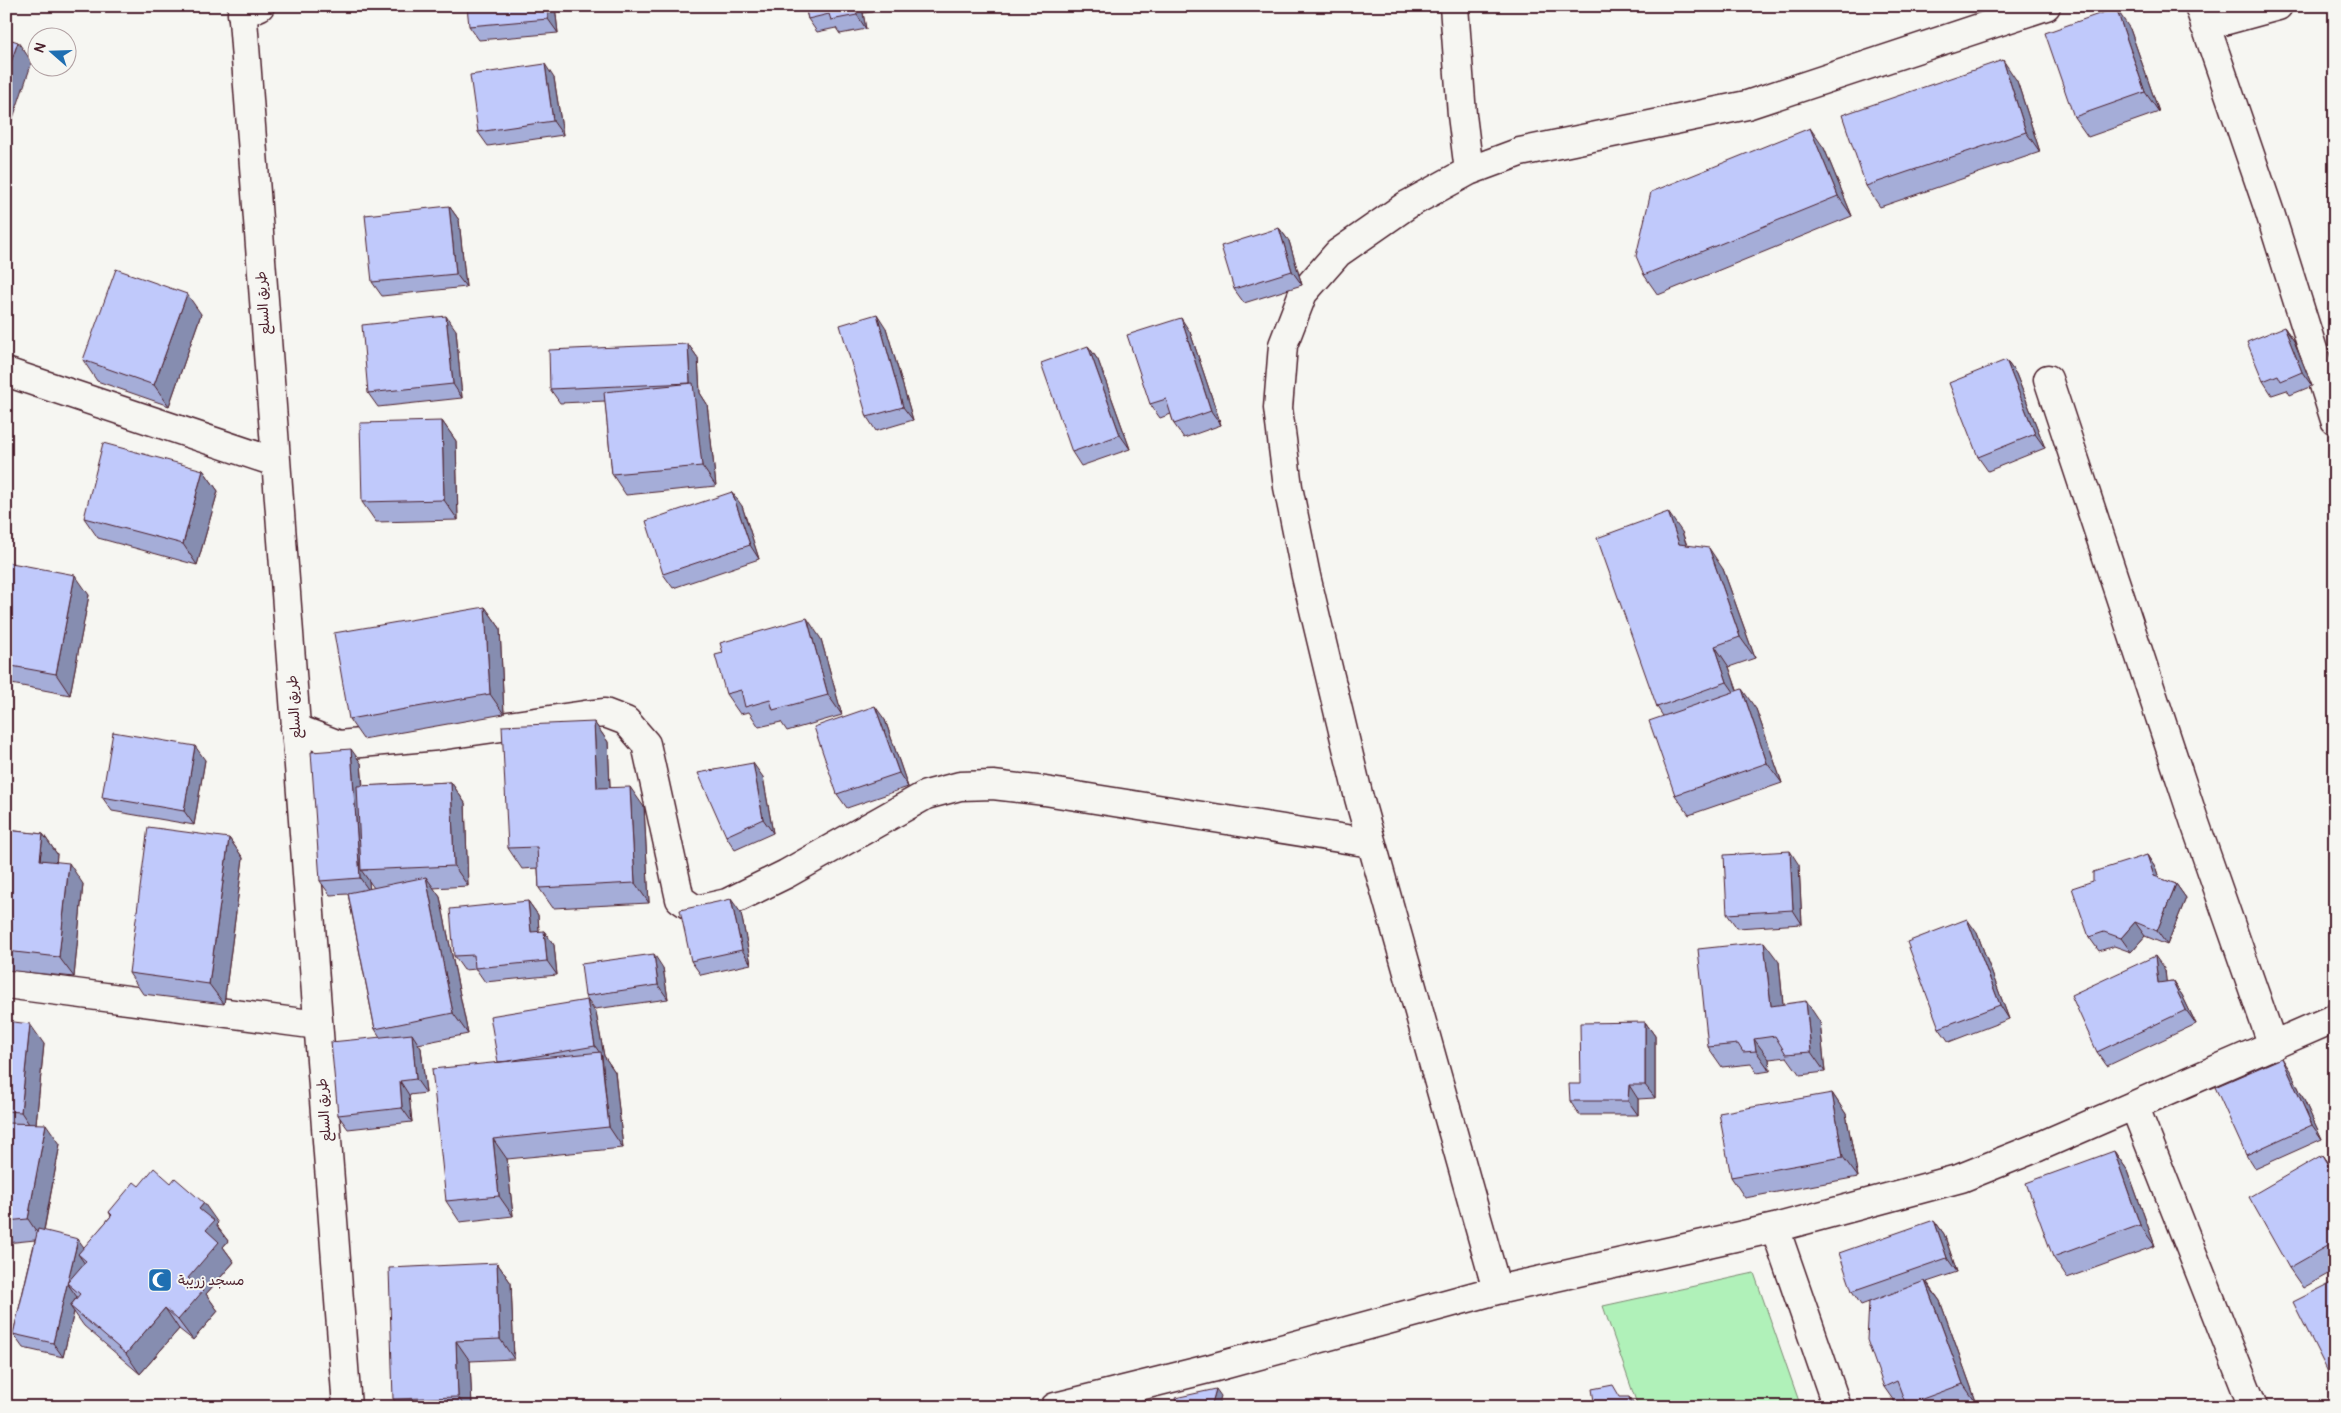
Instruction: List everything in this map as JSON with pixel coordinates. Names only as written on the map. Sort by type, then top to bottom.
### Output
[{"type":"street","points":[[1454,6],[1462,115],[1469,171]]},
{"type":"street","points":[[1497,1290],[1371,843],[1306,576],[1288,487],[1278,408],[1283,346],[1303,293],[1338,253],[1407,205],[1469,171],[1520,152],[1747,105],[2046,6]]},
{"type":"street","points":[[2278,6],[2202,16],[2270,213],[2335,420]]},
{"type":"street","name":"طريق السلع","points":[[248,9],[275,462],[347,1407]]},
{"type":"street","points":[[6,372],[275,462]]},
{"type":"street","points":[[2048,379],[2196,823],[2273,1046]]},
{"type":"street","points":[[295,728],[339,745],[438,736],[605,713],[626,721],[646,744],[680,899],[696,910],[727,903],[786,874],[926,795],[960,786],[993,784],[1045,791],[1371,843]]},
{"type":"street","points":[[6,984],[318,1025]]},
{"type":"street","points":[[1055,1407],[1212,1368],[1497,1290],[1775,1228],[1961,1178],[2335,1018]]},
{"type":"street","points":[[2134,1105],[2253,1407]]},
{"type":"street","points":[[1775,1228],[1837,1407]]},
{"type":"green space","points":[[1754,1273],[1801,1407],[1638,1407],[1603,1306]]},
{"type":"building","points":[[467,6],[547,6],[548,19],[469,26]]},
{"type":"building","points":[[805,6],[855,6],[857,15],[831,20],[829,14],[808,19]]},
{"type":"building","points":[[2116,8],[2145,92],[2074,117],[2045,33]]},
{"type":"building","points":[[6,38],[18,42],[6,76]]},
{"type":"building","points":[[2003,60],[2026,132],[1866,186],[1842,115]]},
{"type":"building","points":[[545,64],[553,121],[478,132],[470,75]]},
{"type":"building","points":[[1810,128],[1838,196],[1644,275],[1636,256],[1651,192]]},
{"type":"building","points":[[449,206],[456,274],[372,282],[365,215]]},
{"type":"building","points":[[1279,228],[1292,271],[1234,289],[1221,246]]},
{"type":"building","points":[[116,269],[187,294],[154,385],[83,360]]},
{"type":"building","points":[[877,314],[903,407],[867,417],[840,325]]},
{"type":"building","points":[[446,316],[453,384],[368,393],[362,325]]},
{"type":"building","points":[[1181,318],[1211,411],[1174,424],[1166,399],[1150,404],[1127,335]]},
{"type":"building","points":[[2284,327],[2302,372],[2281,381],[2278,375],[2263,381],[2247,342]]},
{"type":"building","points":[[688,344],[690,383],[550,389],[549,350]]},
{"type":"building","points":[[1088,346],[1120,435],[1072,452],[1041,363]]},
{"type":"building","points":[[2006,360],[2035,434],[1978,457],[1949,383]]},
{"type":"building","points":[[693,383],[702,466],[612,474],[604,392]]},
{"type":"building","points":[[442,421],[444,500],[362,502],[360,423]]},
{"type":"building","points":[[103,443],[203,470],[183,544],[84,518]]},
{"type":"building","points":[[732,492],[750,545],[663,574],[646,521]]},
{"type":"building","points":[[1668,512],[1679,544],[1709,548],[1740,637],[1715,646],[1727,682],[1657,707],[1597,538]]},
{"type":"building","points":[[6,562],[75,575],[56,674],[6,665]]},
{"type":"building","points":[[485,607],[490,694],[349,719],[334,633]]},
{"type":"building","points":[[807,618],[828,695],[773,710],[770,700],[745,707],[741,690],[726,694],[715,655],[723,653],[720,643]]},
{"type":"building","points":[[1742,689],[1767,763],[1675,795],[1649,721]]},
{"type":"building","points":[[875,706],[899,773],[837,794],[814,727]]},
{"type":"building","points":[[594,722],[597,788],[630,787],[635,883],[539,888],[537,847],[508,848],[502,726]]},
{"type":"building","points":[[113,732],[195,746],[184,811],[102,797]]},
{"type":"building","points":[[351,749],[360,878],[320,881],[311,752]]},
{"type":"building","points":[[753,763],[763,819],[726,836],[698,773]]},
{"type":"building","points":[[451,782],[454,866],[361,870],[357,786]]},
{"type":"building","points":[[148,827],[229,838],[209,984],[129,973]]},
{"type":"building","points":[[6,830],[43,834],[40,860],[69,863],[59,957],[6,951]]},
{"type":"building","points":[[1790,851],[1793,910],[1727,914],[1724,855]]},
{"type":"building","points":[[2147,855],[2154,876],[2176,884],[2157,931],[2135,922],[2121,938],[2104,932],[2089,937],[2072,888],[2093,881],[2093,872]]},
{"type":"building","points":[[426,877],[453,1013],[375,1029],[348,893]]},
{"type":"building","points":[[731,899],[742,950],[691,961],[680,910]]},
{"type":"building","points":[[528,901],[531,932],[544,931],[547,961],[475,968],[474,955],[454,956],[450,909]]},
{"type":"building","points":[[1967,919],[2000,1005],[1939,1028],[1907,942]]},
{"type":"building","points":[[1764,942],[1771,1006],[1806,1001],[1811,1052],[1786,1054],[1775,1036],[1754,1039],[1756,1051],[1743,1052],[1738,1044],[1708,1047],[1698,949]]},
{"type":"building","points":[[654,954],[658,985],[585,996],[581,964]]},
{"type":"building","points":[[2155,956],[2158,983],[2172,981],[2186,1010],[2097,1052],[2071,995]]},
{"type":"building","points":[[587,1000],[595,1046],[498,1062],[490,1016]]},
{"type":"building","points":[[6,1021],[30,1024],[21,1112],[6,1111]]},
{"type":"building","points":[[1645,1022],[1645,1085],[1629,1085],[1628,1101],[1570,1101],[1569,1084],[1581,1084],[1580,1023]]},
{"type":"building","points":[[412,1034],[416,1079],[400,1081],[402,1108],[338,1115],[331,1042]]},
{"type":"building","points":[[601,1052],[609,1127],[493,1139],[499,1196],[446,1201],[432,1069]]},
{"type":"building","points":[[2282,1058],[2312,1125],[2246,1155],[2215,1087]]},
{"type":"building","points":[[2335,1060],[2335,1073],[2330,1063]]},
{"type":"building","points":[[1832,1093],[1843,1157],[1731,1177],[1719,1113]]},
{"type":"building","points":[[6,1123],[46,1124],[28,1219],[6,1221]]},
{"type":"building","points":[[2114,1151],[2140,1225],[2053,1257],[2026,1183]]},
{"type":"building","points":[[2322,1155],[2335,1177],[2335,1242],[2289,1268],[2249,1197]]},
{"type":"building","points":[[154,1168],[171,1183],[175,1178],[204,1203],[199,1209],[214,1221],[206,1230],[219,1242],[188,1278],[203,1291],[178,1320],[165,1308],[126,1354],[70,1306],[80,1294],[67,1283],[86,1261],[78,1254],[112,1215],[109,1212],[134,1182],[139,1186]]},
{"type":"building","points":[[1934,1220],[1947,1258],[1852,1291],[1839,1253]]},
{"type":"building","points":[[38,1229],[78,1239],[53,1343],[13,1334]]},
{"type":"building","points":[[497,1263],[500,1339],[456,1341],[458,1397],[393,1399],[389,1268]]},
{"type":"building","points":[[1925,1281],[1963,1384],[1906,1405],[1897,1381],[1884,1387],[1867,1340],[1869,1302]]},
{"type":"building","points":[[2335,1281],[2335,1386],[2293,1302]]},
{"type":"building","points":[[1613,1385],[1620,1397],[1629,1397],[1631,1407],[1595,1407],[1592,1389]]},
{"type":"building","points":[[1216,1389],[1211,1407],[1177,1407],[1175,1398]]},
{"type":"place","name":"مسجد زريبة","points":[[160,1280]]}]
